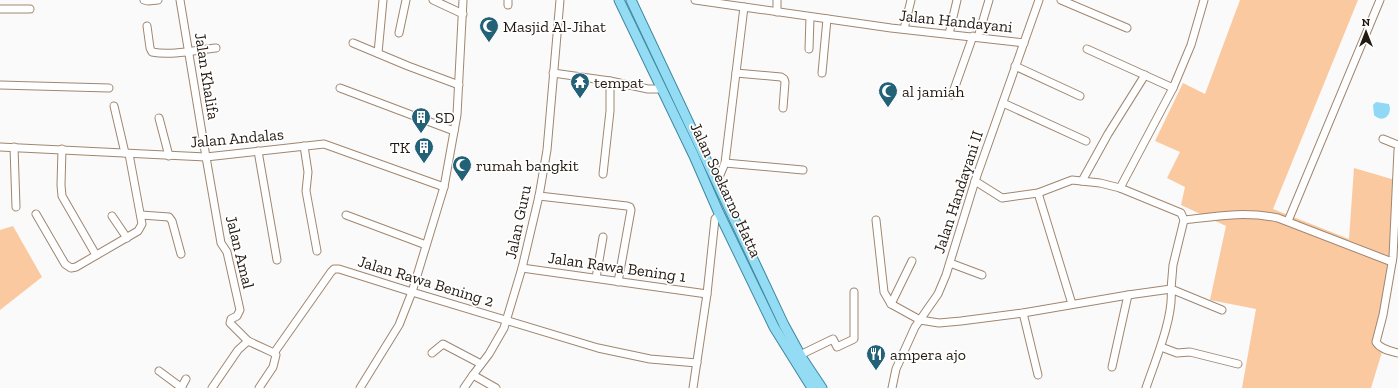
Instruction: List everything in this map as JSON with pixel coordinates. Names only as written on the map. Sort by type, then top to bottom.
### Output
[{"type":"main road","name":"Jalan Soekarno Hatta","points":[[619,0],[774,327],[812,388]]},
{"type":"main road","name":"Jalan Soekarno Hatta","points":[[631,0],[784,325],[800,355],[822,388]]},
{"type":"street","points":[[144,0],[158,0]]},
{"type":"street","name":"Jalan Khalifa","points":[[180,0],[206,157]]},
{"type":"street","points":[[378,54],[383,0]]},
{"type":"street","points":[[399,33],[406,0]]},
{"type":"street","points":[[433,0],[463,14]]},
{"type":"street","points":[[360,388],[399,325],[412,292],[444,188],[457,115],[463,0]]},
{"type":"street","name":"Jalan Guru","points":[[464,388],[489,354],[504,328],[522,268],[539,196],[547,150],[560,0]]},
{"type":"street","name":"Jalan Handayani","points":[[695,0],[827,19],[1024,43]]},
{"type":"street","points":[[777,0],[777,12]]},
{"type":"street","points":[[904,29],[911,0]]},
{"type":"street","points":[[949,34],[957,0]]},
{"type":"street","points":[[952,95],[989,0]]},
{"type":"street","name":"Jalan Handayani II","points":[[892,388],[896,369],[920,320],[938,294],[950,263],[975,181],[1015,66],[1040,0]]},
{"type":"street","points":[[1061,0],[1127,28]]},
{"type":"street","points":[[1120,188],[1173,88],[1191,45],[1204,0]]},
{"type":"street","points":[[1288,221],[1380,0]]},
{"type":"street","points":[[717,182],[725,163],[744,7]]},
{"type":"street","points":[[0,9],[30,9]]},
{"type":"street","points":[[809,49],[810,16]]},
{"type":"street","points":[[822,73],[827,19]]},
{"type":"street","points":[[146,26],[152,52],[158,53],[216,48]]},
{"type":"street","points":[[353,43],[459,85]]},
{"type":"street","points":[[1087,49],[1173,88]]},
{"type":"street","points":[[1015,66],[1080,96]]},
{"type":"street","points":[[553,73],[610,81],[648,89],[662,89]]},
{"type":"street","points":[[736,73],[781,77],[784,79],[783,108]]},
{"type":"street","points":[[1082,181],[1108,134],[1145,75]]},
{"type":"street","points":[[604,174],[610,111],[610,81]]},
{"type":"street","points":[[0,85],[109,88]]},
{"type":"street","points":[[340,88],[454,131]]},
{"type":"street","points":[[1003,103],[1086,141]]},
{"type":"street","points":[[36,214],[65,264],[71,268],[76,267],[127,238],[140,228],[142,224],[141,215],[127,153],[114,106]]},
{"type":"street","points":[[159,118],[169,156]]},
{"type":"street","points":[[1383,139],[1398,145]]},
{"type":"street","name":"Jalan Andalas","points":[[0,147],[206,157],[324,144],[444,188]]},
{"type":"street","points":[[304,146],[308,172],[306,191],[316,251]]},
{"type":"street","points":[[14,147],[16,207]]},
{"type":"street","points":[[62,150],[62,196],[96,255]]},
{"type":"street","points":[[1398,150],[1392,262],[1383,315],[1376,342],[1383,348],[1398,353]]},
{"type":"street","points":[[258,151],[277,260]]},
{"type":"street","name":"Jalan Amal","points":[[206,157],[222,243],[226,252],[240,310],[237,316],[231,319],[230,323],[248,341]]},
{"type":"street","points":[[725,163],[803,170]]},
{"type":"street","points":[[975,181],[1002,198],[1038,193],[1072,180],[1082,181],[1120,188],[1181,213],[1184,220],[1173,265],[1171,290],[1172,297],[1161,347],[1146,388]]},
{"type":"street","points":[[1038,193],[1072,304]]},
{"type":"street","points":[[539,196],[630,207],[631,210],[618,282]]},
{"type":"street","points":[[1184,220],[1235,213],[1267,215],[1288,221],[1392,262]]},
{"type":"street","points":[[694,388],[707,294],[715,219],[720,214]]},
{"type":"street","points":[[141,215],[168,217],[172,221],[181,254]]},
{"type":"street","points":[[346,215],[426,245]]},
{"type":"street","points":[[112,216],[127,238]]},
{"type":"street","points":[[876,220],[884,292],[891,304],[920,320],[939,323],[1023,313],[1128,295],[1171,290],[1222,310]]},
{"type":"street","points":[[596,278],[602,237]]},
{"type":"street","points":[[891,304],[912,261]]},
{"type":"street","points":[[950,263],[982,275]]},
{"type":"street","name":"Jalan Rawa Bening 1","points":[[522,268],[707,294]]},
{"type":"street","name":"Jalan Rawa Bening 2","points":[[274,353],[331,272],[334,269],[340,269],[507,320],[522,326],[598,348],[650,359],[697,363]]},
{"type":"street","points":[[800,355],[833,339],[838,347],[854,338],[854,292]]},
{"type":"street","points":[[1112,367],[1128,295]]},
{"type":"street","points":[[1023,313],[1038,375]]},
{"type":"street","points":[[212,388],[238,350],[248,341],[276,355],[273,367],[259,388]]},
{"type":"street","points":[[432,353],[443,344],[481,364]]},
{"type":"street","points":[[1161,347],[1177,353],[1190,352],[1238,364]]},
{"type":"street","points":[[159,371],[181,388],[186,380]]},
{"type":"street","points":[[473,375],[496,388]]},
{"type":"shaded area","points":[[1240,0],[1358,0],[1273,209],[1349,239],[1354,168],[1395,180],[1390,255],[1374,345],[1382,352],[1371,388],[1242,388],[1256,309],[1210,300],[1226,226],[1181,205],[1185,187],[1167,178],[1180,152],[1155,141],[1183,83],[1205,94]]},
{"type":"shaded area","points":[[13,226],[42,277],[0,310],[0,230]]},
{"type":"water","points":[[1376,102],[1389,104],[1390,112],[1386,117],[1381,119],[1374,115],[1373,105]]},
{"type":"place","name":"Masjid Al-Jihat","points":[[489,43]]},
{"type":"place","name":"tempat","points":[[580,99]]},
{"type":"place","name":"al jamiah","points":[[888,108]]},
{"type":"place","name":"SD","points":[[421,134]]},
{"type":"place","name":"TK","points":[[424,164]]},
{"type":"place","name":"rumah bangkit","points":[[462,182]]},
{"type":"place","name":"ampera ajo","points":[[876,371]]}]
